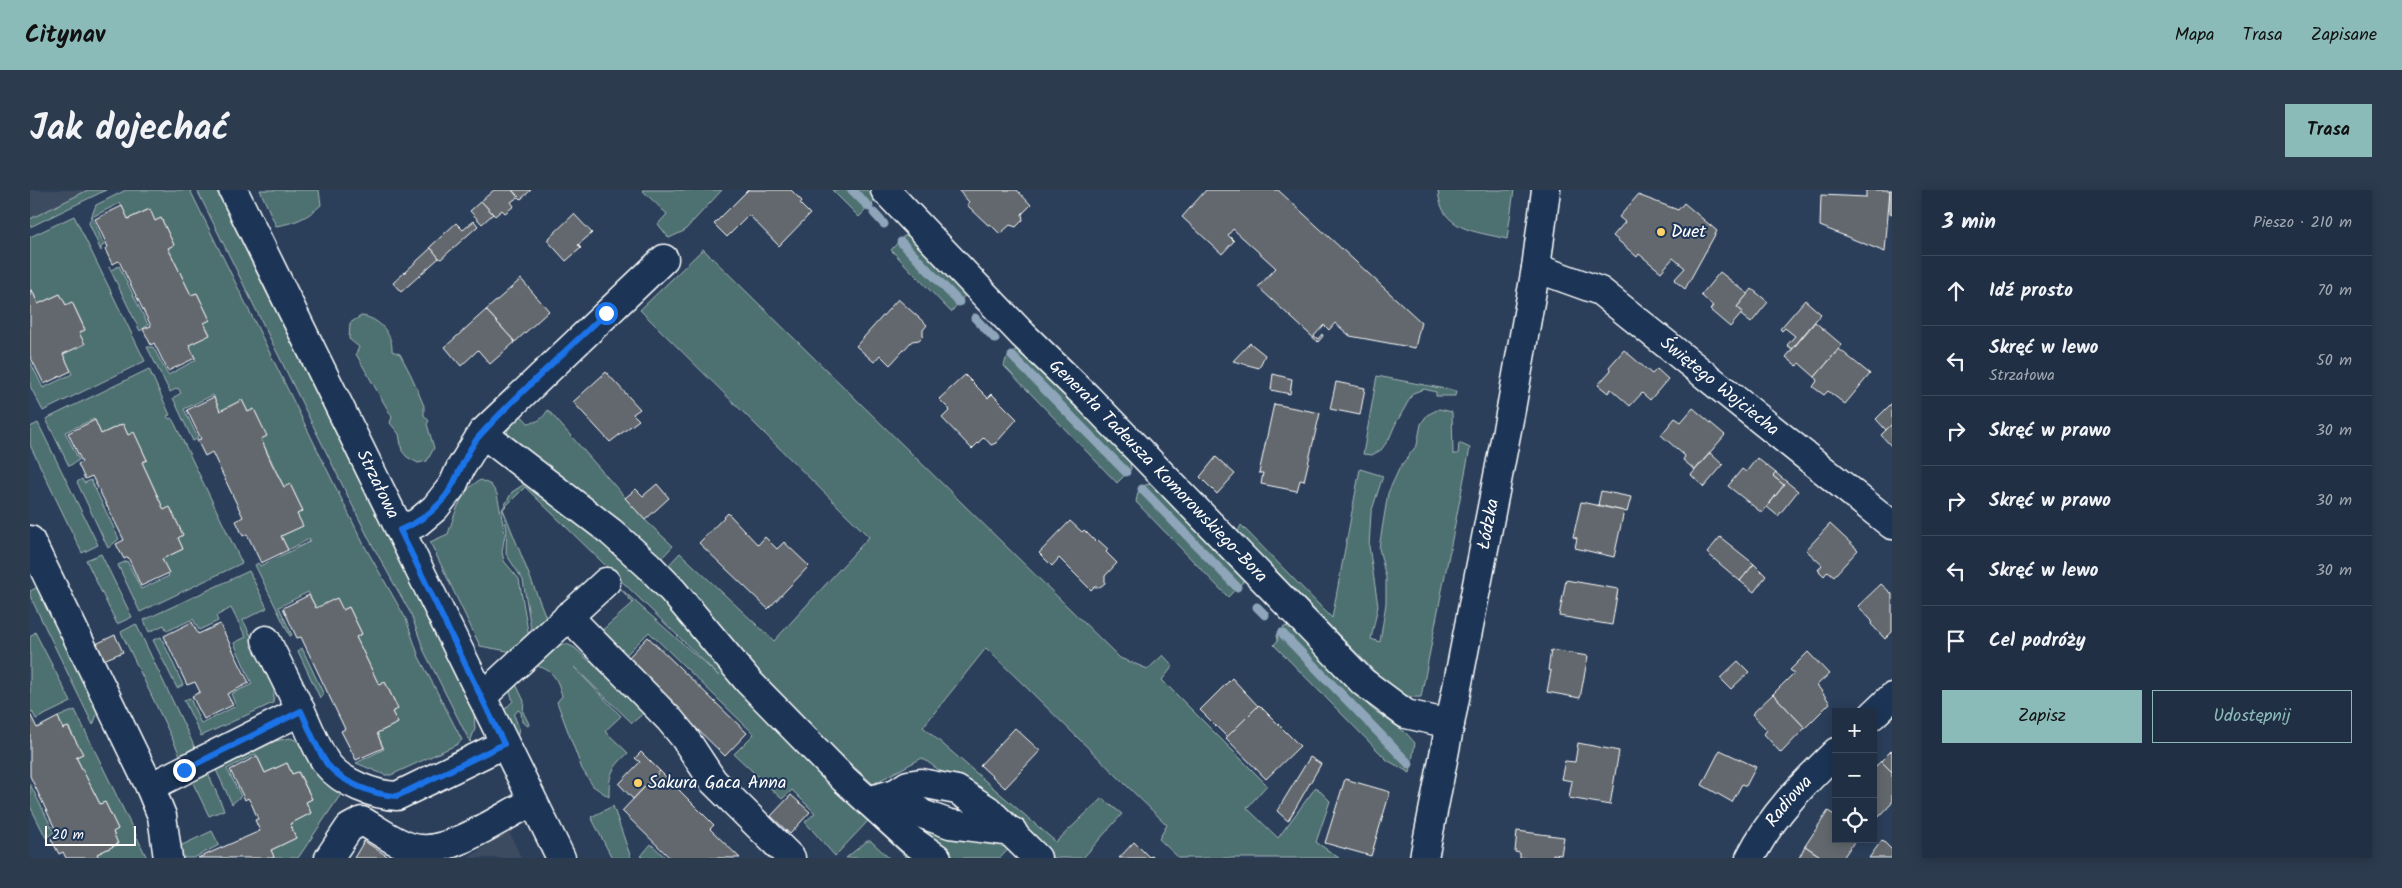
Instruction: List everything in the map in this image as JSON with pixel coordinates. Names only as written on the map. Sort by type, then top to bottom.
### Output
[{"type":"street","name":"Strzałowa","points":[[233,190],[561,858]]},
{"type":"street","name":"Generała Tadeusza Komorowskiego-Bora","points":[[885,190],[1022,335],[1087,398],[1363,682],[1406,714],[1450,724]]},
{"type":"street","name":"Łódzka","points":[[1424,858],[1511,410],[1536,268],[1546,190]]},
{"type":"street","points":[[400,530],[417,523],[446,496],[482,433],[664,259]]},
{"type":"street","name":"Świętego Wojciecha","points":[[1536,268],[1600,291],[1892,525]]},
{"type":"street","points":[[482,433],[603,526],[648,565],[673,591],[749,682],[868,801],[910,840],[937,858]]},
{"type":"street","points":[[30,540],[150,787],[162,816],[168,858]]},
{"type":"street","points":[[482,697],[606,582]]},
{"type":"street","points":[[568,616],[684,736],[713,781],[791,858]]},
{"type":"street","points":[[266,640],[328,766],[347,780],[384,796],[397,796],[504,744]]},
{"type":"street","points":[[1877,711],[1892,697]]},
{"type":"street","points":[[150,787],[301,711]]},
{"type":"street","name":"Radiowa","points":[[1750,858],[1764,831],[1788,800],[1835,753]]},
{"type":"street","points":[[868,801],[896,793],[908,785],[921,783],[957,790],[988,810],[1013,832],[1037,858]]},
{"type":"street","points":[[329,858],[349,828],[362,821],[407,846],[428,849],[457,842],[532,802]]},
{"type":"shaded area","points":[[30,190],[103,190],[30,226]]},
{"type":"shaded area","points":[[508,829],[521,858],[468,858],[494,840]]},
{"type":"green space","points":[[88,190],[106,190],[30,227],[30,219]]},
{"type":"green space","points":[[126,190],[190,190],[364,545],[406,619],[419,657],[462,740],[456,745],[391,775],[385,775],[356,763],[384,749],[377,733],[398,723],[392,712],[398,708],[385,682],[379,685],[356,637],[362,634],[349,607],[343,610],[316,608],[308,592],[279,607],[292,635],[290,636],[255,565],[258,563],[260,566],[311,541],[309,539],[288,550],[281,536],[302,526],[297,514],[303,511],[290,484],[284,487],[261,439],[266,436],[254,409],[248,412],[242,400],[220,411],[213,395],[184,409],[198,438],[193,441],[173,398],[181,393],[178,388],[170,392],[147,347],[153,347],[168,375],[196,360],[189,345],[210,334],[204,323],[210,320],[197,293],[191,295],[168,248],[174,245],[161,218],[155,221],[149,209],[128,219],[120,203],[92,217],[104,245],[101,247],[101,251],[89,223],[96,205]]},
{"type":"green space","points":[[197,190],[216,190],[474,713],[475,729],[470,742],[424,651],[411,614],[370,541]]},
{"type":"green space","points":[[260,190],[319,190],[321,205],[300,219],[276,226]]},
{"type":"green space","points":[[642,190],[722,190],[684,231],[669,238],[658,224],[667,214]]},
{"type":"green space","points":[[832,190],[867,190],[876,200],[859,217]]},
{"type":"green space","points":[[1438,190],[1514,190],[1507,239],[1472,231],[1453,221],[1446,214],[1441,204]]},
{"type":"green space","points":[[74,216],[145,361],[43,411],[30,386],[30,361],[43,388],[72,374],[63,354],[84,344],[79,333],[85,329],[72,302],[66,305],[60,294],[38,304],[32,290],[30,291],[30,237]]},
{"type":"green space","points":[[910,235],[966,294],[951,312],[891,250],[904,236]]},
{"type":"green space","points":[[703,249],[1120,658],[1148,669],[1163,655],[1173,666],[1162,680],[1267,785],[1247,808],[1278,838],[1316,787],[1330,801],[1316,842],[1339,858],[1179,858],[1159,839],[1167,825],[986,648],[923,727],[1056,842],[1102,798],[1122,814],[1083,858],[1047,858],[1023,834],[1000,858],[953,858],[925,843],[909,811],[1001,814],[922,758],[873,784],[746,668],[664,570],[680,553],[774,641],[869,537],[640,310]]},
{"type":"green space","points":[[119,266],[148,325],[140,331],[109,267],[111,270]]},
{"type":"green space","points":[[361,316],[379,323],[390,338],[392,351],[400,354],[411,375],[424,406],[424,415],[429,421],[427,424],[434,448],[427,461],[418,463],[407,457],[402,451],[399,434],[390,423],[392,417],[356,354],[359,347],[349,339],[350,323]]},
{"type":"green space","points":[[1015,350],[1021,350],[1130,462],[1131,469],[1117,483],[1004,366],[1006,359]]},
{"type":"green space","points":[[149,369],[170,415],[167,416],[169,419],[172,418],[242,563],[140,612],[118,565],[127,561],[141,589],[169,576],[162,559],[183,549],[178,538],[183,535],[170,508],[164,510],[142,462],[147,460],[134,433],[128,435],[122,424],[101,434],[94,419],[65,432],[79,460],[69,466],[46,419]]},
{"type":"green space","points":[[1377,376],[1456,391],[1455,396],[1436,396],[1436,392],[1424,389],[1413,393],[1389,439],[1381,450],[1372,455],[1363,454]]},
{"type":"green space","points":[[1439,409],[1452,412],[1453,454],[1458,454],[1459,443],[1470,448],[1421,697],[1412,697],[1401,694],[1390,687],[1238,532],[1241,525],[1332,618],[1360,469],[1383,476],[1371,513],[1369,546],[1378,606],[1371,639],[1380,642],[1386,603],[1386,578],[1379,548],[1388,493],[1400,467],[1417,445],[1421,424],[1427,415]]},
{"type":"green space","points":[[548,410],[645,520],[673,546],[657,563],[507,438],[508,427],[519,413],[528,423],[540,419]]},
{"type":"green space","points":[[38,423],[98,545],[82,553],[30,445],[30,427]]},
{"type":"green space","points":[[82,479],[84,483],[91,480],[119,539],[108,548],[77,482]]},
{"type":"green space","points":[[481,480],[491,485],[497,494],[505,534],[502,552],[504,561],[519,579],[529,637],[513,652],[480,646],[430,542],[448,534],[464,495],[474,484]]},
{"type":"green space","points":[[526,483],[581,515],[922,858],[907,858],[868,821],[835,856],[805,822],[815,813],[792,790],[782,799],[734,754],[754,734],[649,632],[621,660],[599,633],[633,603],[620,588],[719,676],[525,487],[503,509],[547,620],[532,635],[523,580],[506,554],[506,527],[502,510],[512,492]]},
{"type":"green space","points":[[1151,484],[1243,578],[1243,582],[1228,597],[1136,502],[1138,492],[1145,485]]},
{"type":"green space","points":[[101,554],[132,617],[117,624],[86,560]]},
{"type":"green space","points":[[249,571],[267,608],[243,620],[275,684],[273,703],[201,736],[184,700],[190,698],[201,724],[236,706],[231,694],[252,684],[234,643],[246,637],[231,608],[216,616],[218,621],[199,630],[193,619],[167,631],[164,625],[149,632],[144,620]]},
{"type":"green space","points":[[38,587],[98,712],[93,725],[30,596],[30,591]]},
{"type":"green space","points":[[136,624],[196,750],[181,757],[121,632]]},
{"type":"green space","points":[[1290,626],[1372,709],[1405,732],[1415,743],[1410,773],[1387,760],[1274,645],[1278,640],[1277,635],[1284,627]]},
{"type":"green space","points":[[35,632],[71,702],[36,719],[32,711],[30,712],[30,637]]},
{"type":"green space","points":[[161,637],[183,685],[177,688],[153,640]]},
{"type":"green space","points":[[556,644],[567,644],[575,648],[645,712],[632,723],[574,667],[621,716],[605,731],[628,753],[612,772],[609,797],[593,786],[582,769],[557,702],[562,696],[558,683],[552,674],[544,668],[531,665]]},
{"type":"green space","points":[[302,648],[324,695],[320,698],[298,651]]},
{"type":"green space","points":[[515,682],[524,701],[523,712],[529,724],[528,726],[522,722],[521,712],[518,710],[514,715],[519,728],[517,740],[503,711],[513,701],[509,688]]},
{"type":"green space","points":[[75,710],[147,858],[99,858],[97,854],[118,844],[113,832],[118,829],[105,802],[100,804],[76,757],[82,754],[69,727],[63,729],[58,717]]},
{"type":"green space","points":[[290,738],[304,747],[324,781],[341,794],[298,858],[272,858],[274,857],[271,850],[296,838],[290,824],[311,813],[306,802],[312,799],[299,772],[292,774],[287,763],[265,773],[256,754],[227,769],[241,796],[232,804],[216,770],[275,741]]},
{"type":"green space","points":[[208,773],[224,810],[209,816],[192,781]]},
{"type":"green space","points":[[30,784],[54,832],[46,838],[30,806]]},
{"type":"green space","points":[[613,806],[631,858],[612,858],[591,817]]},
{"type":"green space","points":[[212,831],[219,845],[194,858],[180,858],[180,846]]},
{"type":"green space","points":[[867,841],[871,841],[889,858],[846,858]]},
{"type":"green space","points":[[651,844],[666,858],[643,858],[641,856]]},
{"type":"building","points":[[494,190],[512,190],[518,197],[511,202],[514,206],[505,213],[502,210],[495,216],[481,201]]},
{"type":"building","points":[[512,190],[531,190],[521,199]]},
{"type":"building","points":[[748,190],[791,190],[802,201],[800,204],[810,214],[779,246],[749,215],[727,237],[714,224]]},
{"type":"building","points":[[960,190],[1017,190],[1031,205],[1022,214],[1023,220],[1016,227],[1010,225],[1000,234],[967,205],[969,202]]},
{"type":"building","points":[[1206,190],[1278,190],[1421,322],[1415,348],[1350,336],[1335,323],[1329,330],[1324,325],[1314,336],[1318,339],[1322,334],[1323,336],[1318,342],[1258,287],[1276,268],[1233,229],[1228,235],[1234,241],[1222,254],[1182,217]]},
{"type":"building","points":[[1866,190],[1890,190],[1885,252],[1820,226],[1821,195],[1866,197]]},
{"type":"building","points":[[1890,190],[1892,190],[1892,214],[1890,213]]},
{"type":"building","points":[[1638,195],[1678,210],[1684,203],[1717,231],[1685,289],[1674,280],[1685,268],[1673,258],[1661,272],[1639,254],[1637,257],[1613,236],[1625,222],[1619,217]]},
{"type":"building","points":[[481,201],[493,214],[482,224],[470,211]]},
{"type":"building","points":[[122,206],[128,219],[150,209],[155,221],[161,218],[174,245],[168,248],[191,295],[197,293],[210,320],[204,323],[210,335],[189,345],[195,358],[168,371],[154,343],[151,345],[143,329],[151,326],[119,261],[112,264],[105,249],[108,247],[95,219]]},
{"type":"building","points":[[574,214],[592,233],[578,245],[581,248],[566,261],[547,240]]},
{"type":"building","points":[[474,221],[478,226],[441,259],[430,247],[456,223],[463,230]]},
{"type":"building","points":[[431,248],[439,258],[401,292],[393,283]]},
{"type":"building","points":[[1720,272],[1748,294],[1737,307],[1743,312],[1730,327],[1710,310],[1713,306],[1701,295]]},
{"type":"building","points":[[521,279],[549,311],[515,342],[486,310]]},
{"type":"building","points":[[1752,289],[1768,302],[1751,323],[1741,315],[1743,312],[1737,307]]},
{"type":"building","points":[[32,290],[38,304],[60,294],[66,305],[72,302],[85,330],[79,333],[85,344],[63,354],[71,371],[44,384],[30,356],[30,291]]},
{"type":"building","points":[[898,299],[927,325],[923,330],[923,336],[919,340],[912,341],[890,365],[880,355],[874,362],[856,346]]},
{"type":"building","points":[[1805,300],[1821,314],[1792,349],[1787,345],[1795,336],[1785,328],[1782,331],[1780,329]]},
{"type":"building","points":[[486,310],[515,342],[490,364],[478,350],[461,366],[445,347]]},
{"type":"building","points":[[1815,322],[1842,345],[1815,377],[1799,363],[1797,366],[1786,357]]},
{"type":"building","points":[[1250,343],[1265,355],[1259,368],[1233,361]]},
{"type":"building","points":[[1839,349],[1870,374],[1845,404],[1828,391],[1824,395],[1813,387],[1817,381],[1815,377]]},
{"type":"building","points":[[1624,350],[1652,374],[1657,369],[1668,379],[1650,400],[1642,393],[1630,406],[1611,389],[1608,393],[1598,385],[1611,370],[1609,367]]},
{"type":"building","points":[[606,372],[640,409],[633,414],[639,420],[610,442],[573,402]]},
{"type":"building","points":[[1273,374],[1292,379],[1290,394],[1271,390]]},
{"type":"building","points":[[965,375],[988,398],[992,394],[1017,419],[996,443],[991,445],[984,437],[972,449],[942,418],[950,410],[939,399]]},
{"type":"building","points":[[1336,382],[1365,388],[1360,415],[1330,409]]},
{"type":"building","points":[[214,397],[220,411],[242,400],[248,412],[254,409],[267,436],[261,439],[272,464],[284,487],[290,484],[303,511],[297,514],[303,526],[281,536],[288,550],[261,563],[247,534],[243,536],[236,521],[243,517],[212,452],[205,456],[197,440],[201,439],[187,410]]},
{"type":"building","points":[[1892,403],[1892,424],[1886,430],[1876,419]]},
{"type":"building","points":[[1274,404],[1320,413],[1304,481],[1300,480],[1297,491],[1261,484],[1263,473],[1259,473]]},
{"type":"building","points":[[1693,408],[1725,435],[1695,470],[1683,460],[1685,456],[1661,435],[1675,418],[1681,422]]},
{"type":"building","points":[[95,420],[101,434],[123,424],[128,435],[134,432],[147,460],[142,462],[164,510],[170,507],[183,535],[178,538],[183,549],[162,559],[169,573],[141,586],[128,557],[124,559],[116,544],[124,540],[92,476],[85,479],[78,464],[82,462],[68,433]]},
{"type":"building","points":[[1892,424],[1892,447],[1881,435]]},
{"type":"building","points":[[1710,453],[1723,465],[1704,487],[1691,475]]},
{"type":"building","points":[[1216,457],[1235,474],[1217,494],[1200,477]]},
{"type":"building","points":[[1757,458],[1776,473],[1773,476],[1784,485],[1762,513],[1728,486],[1742,469],[1746,472]]},
{"type":"building","points":[[1776,473],[1798,491],[1778,516],[1767,507],[1784,485],[1773,476]]},
{"type":"building","points":[[657,484],[669,498],[645,520],[625,498],[636,489],[643,496]]},
{"type":"building","points":[[1601,491],[1631,497],[1627,512],[1598,505]]},
{"type":"building","points":[[1581,502],[1624,511],[1614,557],[1575,548],[1577,538],[1573,537]]},
{"type":"building","points":[[728,513],[758,545],[765,537],[777,549],[784,542],[809,566],[768,609],[699,543]]},
{"type":"building","points":[[1070,521],[1082,532],[1084,530],[1096,542],[1098,540],[1108,549],[1106,552],[1117,563],[1105,576],[1105,583],[1100,587],[1094,587],[1091,590],[1059,558],[1052,566],[1039,553]]},
{"type":"building","points":[[1830,524],[1858,550],[1834,576],[1828,571],[1824,576],[1818,570],[1822,565],[1806,550]]},
{"type":"building","points":[[1720,537],[1754,564],[1740,581],[1707,553]]},
{"type":"building","points":[[1754,564],[1766,576],[1754,592],[1740,581]]},
{"type":"building","points":[[1566,580],[1618,589],[1612,625],[1559,616]]},
{"type":"building","points":[[1881,584],[1892,594],[1892,632],[1885,639],[1858,606]]},
{"type":"building","points":[[309,595],[316,608],[337,598],[343,610],[349,607],[362,634],[356,637],[379,685],[385,682],[398,709],[392,712],[398,723],[377,733],[383,748],[356,760],[341,731],[345,729],[301,637],[297,638],[283,608]]},
{"type":"building","points":[[192,622],[198,634],[220,624],[249,683],[227,694],[233,705],[204,719],[192,696],[200,692],[195,682],[187,685],[164,636]]},
{"type":"building","points":[[115,635],[123,652],[101,661],[94,645]]},
{"type":"building","points":[[648,637],[747,733],[725,756],[626,660]]},
{"type":"building","points":[[1551,650],[1588,656],[1580,698],[1547,692],[1551,671],[1548,670]]},
{"type":"building","points":[[1808,652],[1829,674],[1817,685],[1830,703],[1805,728],[1773,694],[1794,673],[1790,670]]},
{"type":"building","points":[[1738,661],[1749,672],[1731,689],[1720,678]]},
{"type":"building","points":[[1232,678],[1258,706],[1227,737],[1200,710]]},
{"type":"building","points":[[1773,694],[1805,728],[1781,753],[1764,734],[1767,730],[1752,714]]},
{"type":"building","points":[[1259,705],[1300,746],[1266,779],[1226,738]]},
{"type":"building","points":[[30,714],[37,728],[58,717],[63,729],[68,727],[83,754],[76,757],[100,804],[105,802],[118,829],[113,832],[118,844],[97,854],[99,858],[66,858],[63,852],[59,854],[51,839],[58,835],[30,776]]},
{"type":"building","points":[[1015,728],[1040,751],[1005,788],[980,765]]},
{"type":"building","points":[[1578,743],[1619,751],[1610,805],[1569,798],[1572,781],[1561,779],[1565,761],[1575,762]]},
{"type":"building","points":[[1720,750],[1756,767],[1746,786],[1742,784],[1732,802],[1702,785]]},
{"type":"building","points":[[1892,750],[1892,772],[1881,761]]},
{"type":"building","points":[[641,752],[660,771],[633,799],[619,784],[640,762],[635,758]]},
{"type":"building","points":[[257,756],[265,773],[287,763],[292,774],[298,772],[312,799],[306,802],[311,813],[290,824],[296,838],[271,850],[274,857],[272,858],[198,858],[260,831],[255,820],[258,819],[252,805],[248,798],[245,800],[230,770]]},
{"type":"building","points":[[1310,757],[1321,764],[1288,821],[1277,811]]},
{"type":"building","points":[[1881,761],[1892,772],[1892,803],[1879,817],[1877,815],[1877,765]]},
{"type":"building","points":[[660,771],[714,825],[710,829],[740,858],[670,858],[622,811]]},
{"type":"building","points":[[1345,779],[1390,792],[1371,856],[1325,843]]},
{"type":"building","points":[[791,795],[810,812],[790,834],[771,816]]},
{"type":"building","points":[[1828,811],[1832,814],[1832,843],[1853,843],[1843,858],[1823,858],[1805,846]]},
{"type":"building","points":[[1517,831],[1564,837],[1561,855],[1553,854],[1552,858],[1520,858],[1520,853],[1515,852]]},
{"type":"building","points":[[1882,840],[1892,850],[1892,858],[1869,858]]},
{"type":"building","points":[[364,841],[387,856],[385,858],[354,858]]},
{"type":"building","points":[[1134,842],[1149,857],[1152,856],[1154,858],[1119,858]]},
{"type":"building","points":[[1805,846],[1823,858],[1799,858]]},
{"type":"waterway","points":[[852,190],[869,207]]},
{"type":"waterway","points":[[874,213],[884,224]]},
{"type":"waterway","points":[[901,242],[959,302]]},
{"type":"waterway","points":[[975,318],[995,339]]},
{"type":"waterway","points":[[1012,356],[1126,472]]},
{"type":"waterway","points":[[1142,489],[1237,587]]},
{"type":"waterway","points":[[1257,607],[1265,615]]},
{"type":"waterway","points":[[1282,633],[1409,764]]},
{"type":"place","name":"Duet","points":[[1661,232]]},
{"type":"place","name":"Sakura Gaca Anna","points":[[638,783]]},
{"type":"route","points":[[184,770],[301,711],[328,766],[347,780],[373,793],[384,796],[397,796],[456,769],[504,744],[400,530],[417,523],[435,508],[453,485],[460,469],[482,433],[606,313]]}]
